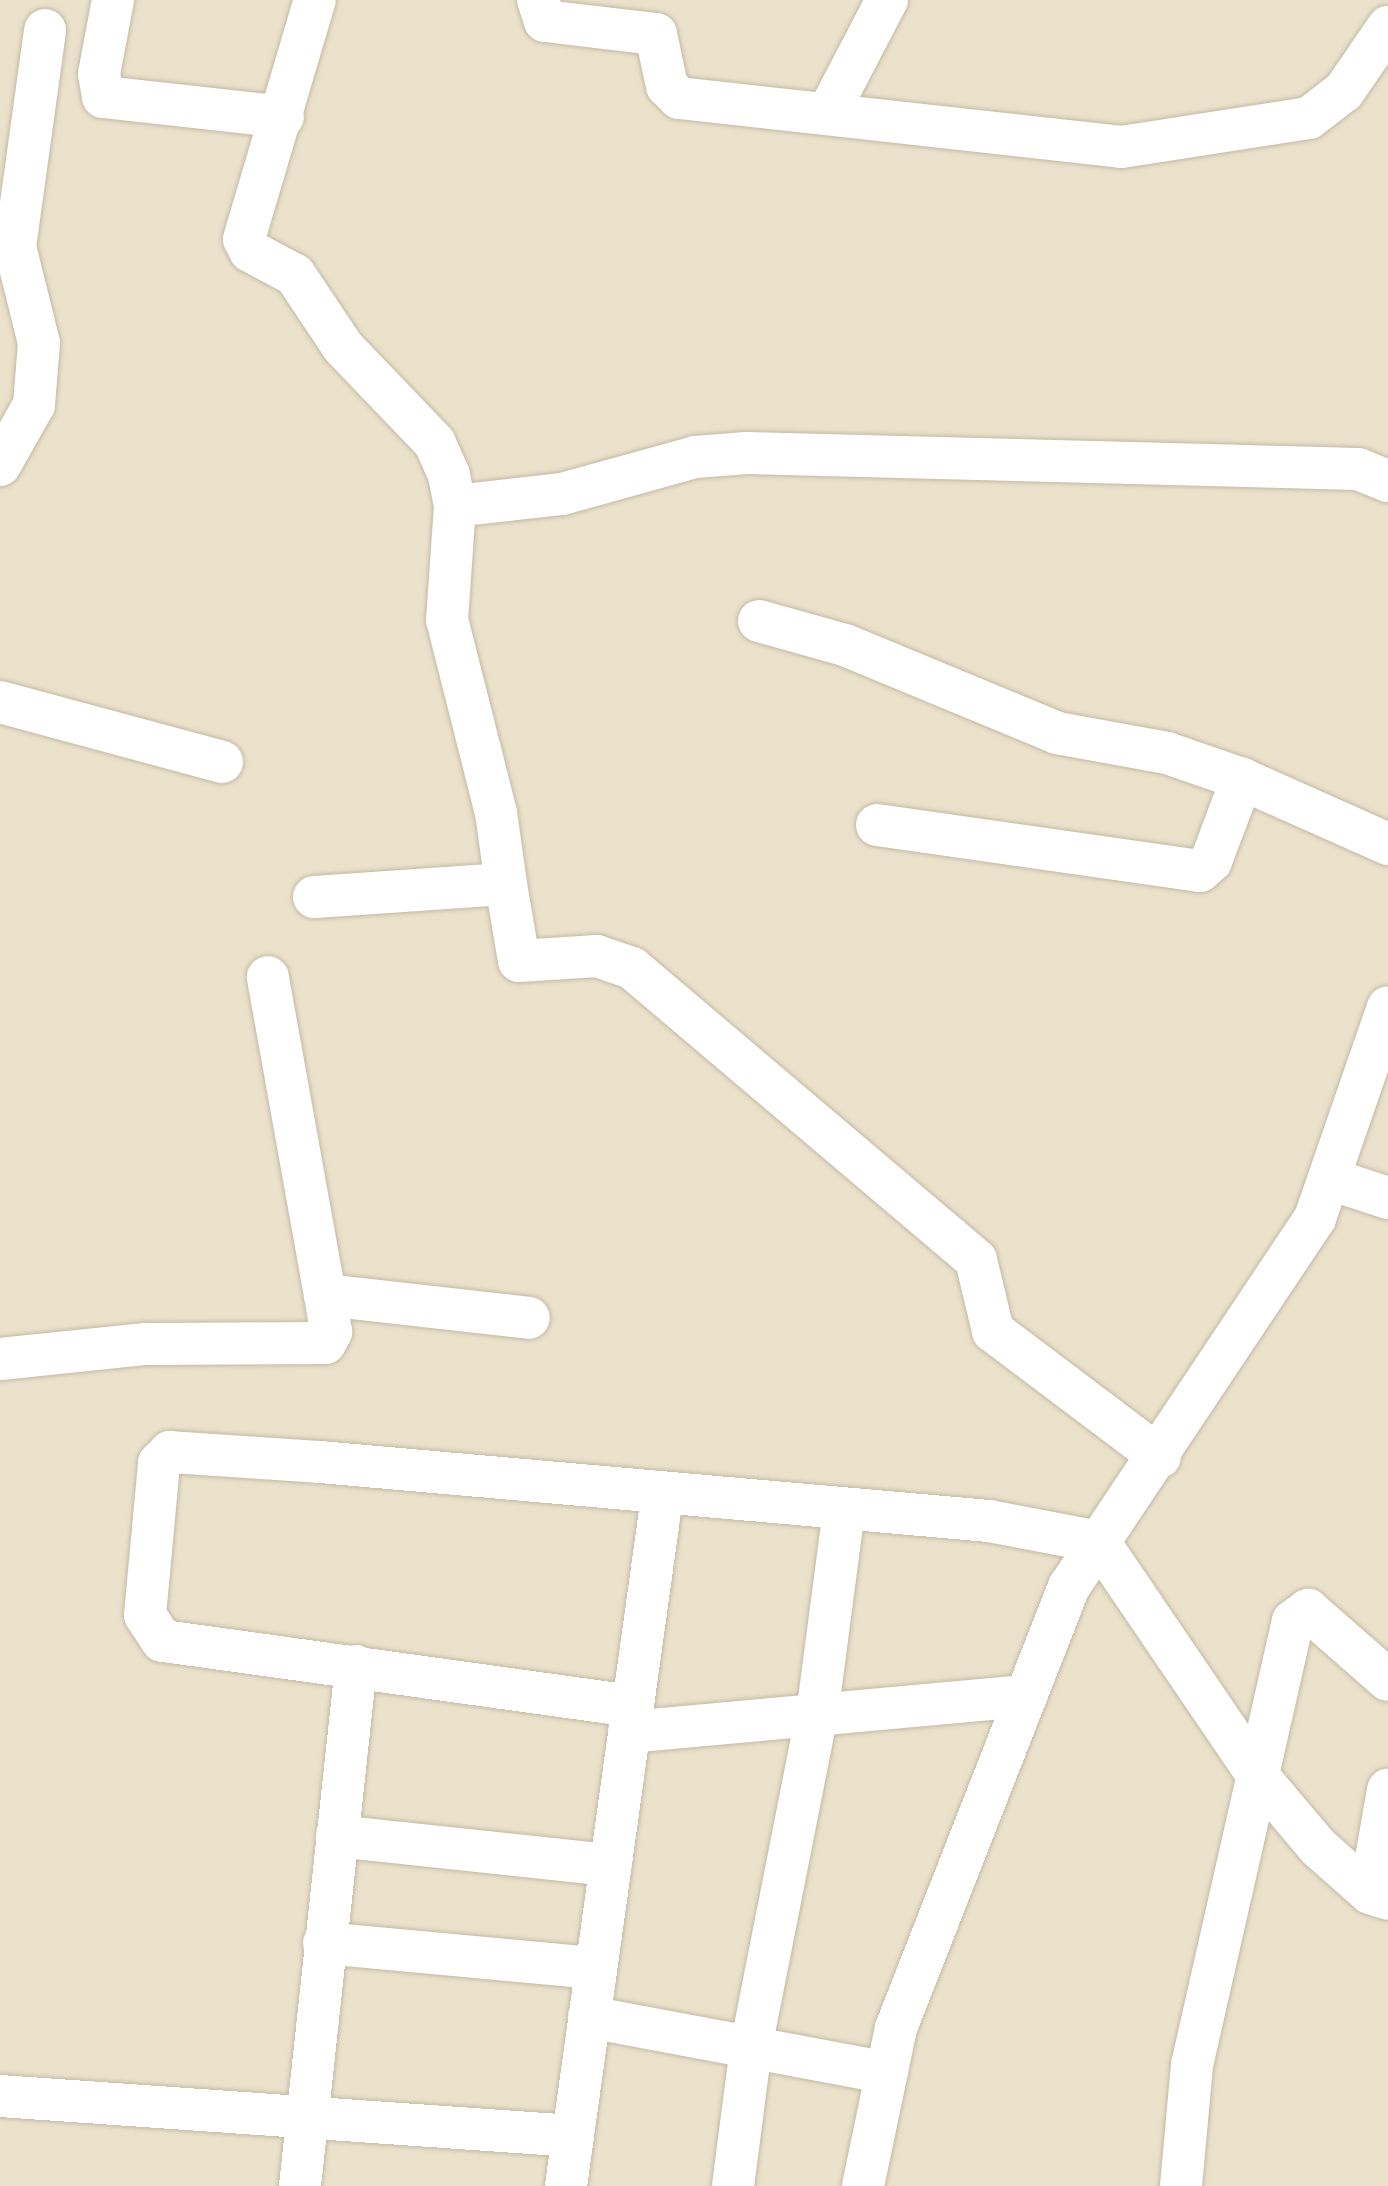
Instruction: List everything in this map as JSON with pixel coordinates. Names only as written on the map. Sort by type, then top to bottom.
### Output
[{"type":"street","points":[[113,0],[99,74],[103,97],[283,117]]},
{"type":"street","points":[[315,0],[283,117],[244,239],[250,251],[295,275],[343,347],[435,443],[455,506],[447,620],[496,813],[519,961],[597,956],[632,968],[976,1260],[993,1331],[1160,1457]]},
{"type":"street","points":[[538,0],[545,21],[656,34],[667,86],[679,98],[829,111],[1064,144],[1185,142],[1309,118],[1344,91],[1388,27]]},
{"type":"street","points":[[829,111],[887,0]]},
{"type":"street","points":[[0,465],[34,405],[39,343],[8,248],[45,30]]},
{"type":"street","points":[[455,506],[562,494],[695,457],[747,453],[1358,469],[1388,481]]},
{"type":"street","points":[[759,621],[845,645],[1057,733],[1167,753],[1242,779],[1388,844]]},
{"type":"street","points":[[0,702],[222,762]]},
{"type":"street","points":[[877,825],[1200,871],[1211,861],[1242,779]]},
{"type":"street","points":[[314,897],[506,884]]},
{"type":"street","points":[[0,1359],[146,1344],[325,1343],[331,1332],[268,977]]},
{"type":"street","points":[[863,2186],[896,2028],[1069,1587],[1160,1457],[1307,1230],[1330,1179],[1388,1007]]},
{"type":"street","points":[[1330,1179],[1388,1198]]},
{"type":"street","points":[[325,1295],[529,1318]]},
{"type":"street","points":[[1026,1696],[817,1715],[630,1719],[356,1666],[153,1635],[145,1615],[165,1456],[320,1462],[662,1497],[989,1521],[1099,1542],[1258,1776],[1379,1896]]},
{"type":"street","points":[[566,2186],[662,1497]]},
{"type":"street","points":[[733,2186],[751,2047],[817,1715],[844,1510]]},
{"type":"street","points":[[1181,2186],[1192,2065],[1299,1613],[1308,1610],[1388,1680]]},
{"type":"street","points":[[300,2186],[310,2116],[324,1943],[356,1666]]},
{"type":"street","points":[[1379,1896],[1388,1790]]},
{"type":"street","points":[[337,1836],[610,1865]]},
{"type":"street","points":[[324,1943],[596,1968]]},
{"type":"street","points":[[589,2017],[887,2073]]},
{"type":"street","points":[[0,2096],[573,2136]]}]
